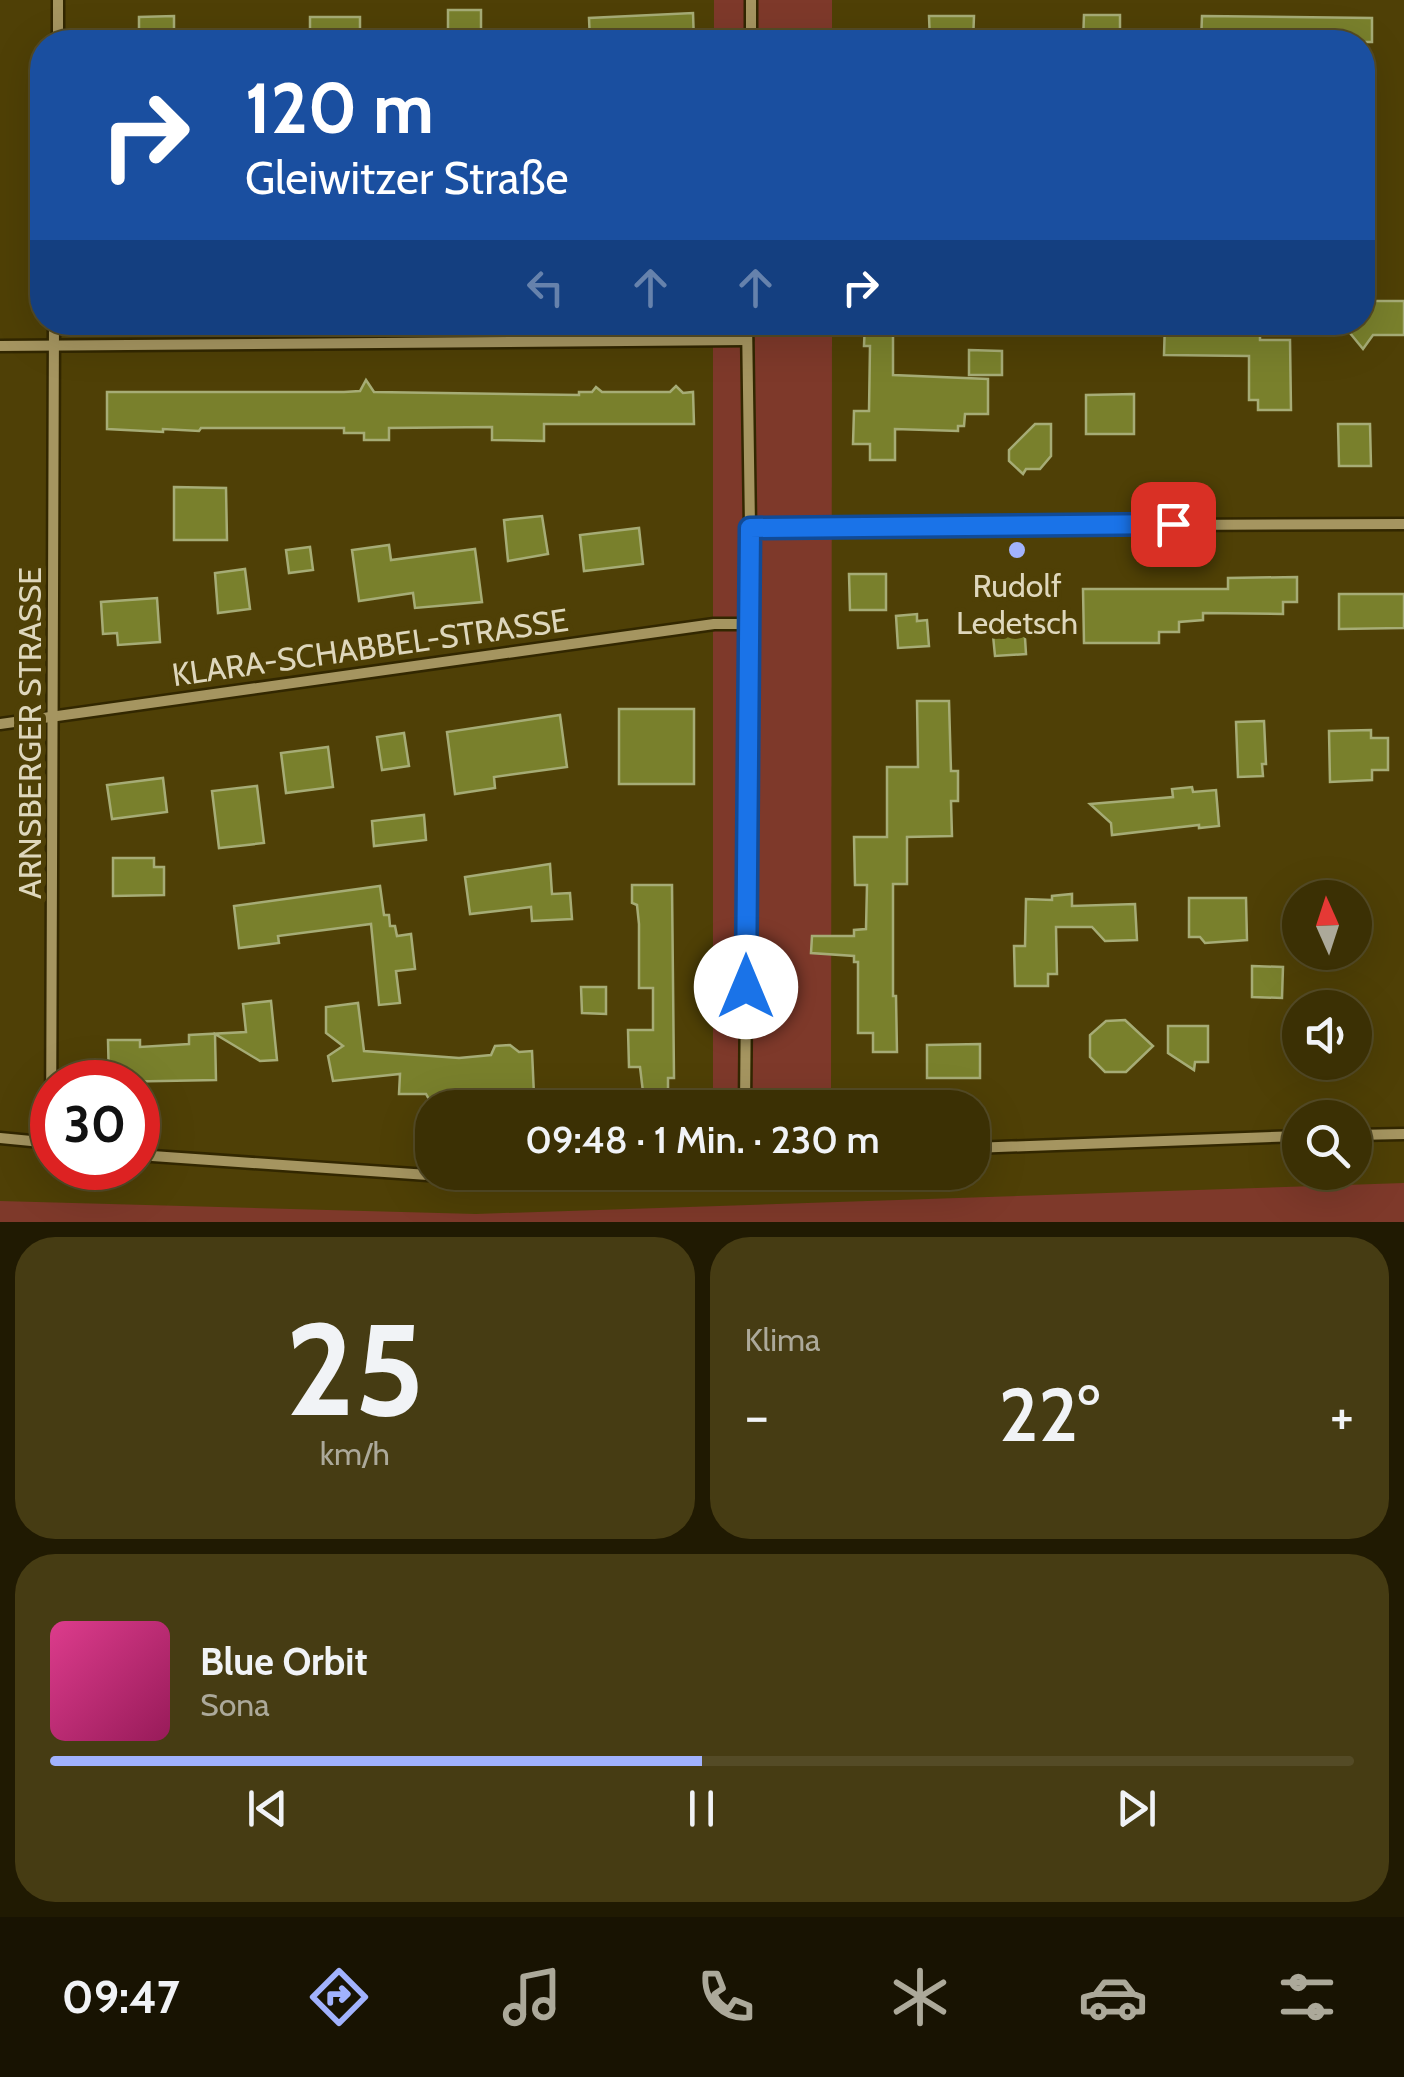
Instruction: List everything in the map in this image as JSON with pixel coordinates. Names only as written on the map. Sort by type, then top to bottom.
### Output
[{"type":"street","points":[[58,0],[58,30]]},
{"type":"street","points":[[750,30],[751,0]]},
{"type":"street","name":"ARNSBERGER STRASSE","points":[[53,1060],[54,335]]},
{"type":"street","points":[[745,1090],[750,528],[747,335]]},
{"type":"street","points":[[0,346],[747,340]]},
{"type":"street","points":[[750,528],[1404,524]]},
{"type":"street","name":"KLARA-SCHABBEL-STRASSE","points":[[0,724],[714,624],[748,624]]},
{"type":"street","points":[[1372,1135],[1404,1134]]},
{"type":"street","points":[[990,1147],[1282,1137]]},
{"type":"street","points":[[0,1138],[30,1141]]},
{"type":"street","points":[[160,1157],[415,1175]]},
{"type":"shaded area","points":[[714,0],[832,0],[832,30],[714,30]]},
{"type":"shaded area","points":[[713,335],[832,335],[831,1090],[713,1090]]},
{"type":"shaded area","points":[[1404,1183],[1404,1222],[0,1222],[0,1201],[476,1214],[1282,1187],[1372,1190],[1372,1184]]},
{"type":"building","points":[[448,10],[481,10],[481,30],[448,30]]},
{"type":"building","points":[[693,13],[694,30],[590,30],[589,18]]},
{"type":"building","points":[[1084,15],[1120,15],[1120,30],[1083,30]]},
{"type":"building","points":[[174,16],[174,30],[139,30],[139,17]]},
{"type":"building","points":[[929,16],[974,16],[973,30],[930,30]]},
{"type":"building","points":[[1202,16],[1372,18],[1372,30],[1201,30]]},
{"type":"building","points":[[310,17],[360,17],[360,30],[310,30]]},
{"type":"building","points":[[1375,301],[1404,301],[1404,335],[1375,335]]},
{"type":"building","points":[[864,335],[893,335],[893,375],[988,379],[988,414],[965,414],[964,426],[958,426],[958,431],[895,429],[895,460],[870,460],[870,444],[853,444],[854,411],[869,411],[870,346],[864,346]]},
{"type":"building","points":[[1165,335],[1260,335],[1260,340],[1290,340],[1291,410],[1258,410],[1258,400],[1249,400],[1249,356],[1164,355]]},
{"type":"building","points":[[1352,335],[1373,335],[1363,349]]},
{"type":"building","points":[[969,350],[1002,351],[1002,375],[969,375]]},
{"type":"building","points":[[366,380],[374,392],[579,395],[596,387],[602,392],[670,392],[676,386],[683,393],[693,392],[694,424],[544,424],[544,441],[492,440],[492,427],[389,428],[389,440],[364,440],[364,433],[344,433],[344,428],[201,428],[163,432],[107,429],[107,392],[344,392],[360,391]]},
{"type":"building","points":[[1134,394],[1134,434],[1086,434],[1086,395]]},
{"type":"building","points":[[1035,424],[1051,424],[1051,456],[1040,469],[1026,469],[1023,474],[1009,461],[1009,450]]},
{"type":"building","points":[[1338,424],[1370,424],[1371,466],[1339,466]]},
{"type":"building","points":[[174,487],[226,488],[227,540],[174,540]]},
{"type":"building","points":[[542,516],[548,554],[508,561],[504,520]]},
{"type":"building","points":[[639,528],[643,564],[584,571],[580,535]]},
{"type":"building","points":[[389,545],[391,560],[475,549],[482,602],[415,608],[413,593],[359,601],[352,550]]},
{"type":"building","points":[[310,547],[313,570],[289,573],[286,550]]},
{"type":"building","points":[[245,569],[250,609],[218,613],[215,573]]},
{"type":"building","points":[[849,574],[886,574],[886,610],[850,610]]},
{"type":"building","points":[[1297,577],[1297,602],[1283,602],[1283,614],[1203,613],[1203,620],[1179,622],[1179,632],[1159,632],[1159,643],[1084,643],[1083,589],[1228,589],[1228,578]]},
{"type":"building","points":[[1339,594],[1404,594],[1404,628],[1339,629]]},
{"type":"building","points":[[157,598],[160,642],[118,645],[117,633],[103,634],[101,602]]},
{"type":"building","points":[[917,614],[917,621],[927,620],[929,646],[898,648],[896,616]]},
{"type":"building","points":[[1024,622],[1026,654],[995,656],[992,625]]},
{"type":"building","points":[[917,701],[949,701],[951,771],[958,771],[958,801],[951,801],[952,836],[907,837],[907,884],[893,884],[897,1052],[873,1052],[873,1033],[858,1033],[858,962],[854,962],[854,956],[811,953],[812,936],[854,936],[854,930],[866,929],[867,885],[855,885],[854,837],[887,837],[887,767],[918,767]]},
{"type":"building","points":[[619,709],[694,709],[694,784],[619,784]]},
{"type":"building","points":[[560,715],[567,767],[494,777],[495,788],[455,794],[447,732]]},
{"type":"building","points":[[1264,721],[1263,776],[1238,777],[1236,722]]},
{"type":"building","points":[[1371,730],[1371,738],[1388,738],[1388,770],[1372,770],[1372,780],[1330,782],[1329,731]]},
{"type":"building","points":[[404,733],[409,766],[382,770],[377,737]]},
{"type":"building","points":[[328,747],[333,787],[286,793],[281,753]]},
{"type":"building","points":[[163,778],[167,812],[112,819],[107,785]]},
{"type":"building","points":[[257,786],[264,843],[219,848],[212,791]]},
{"type":"building","points":[[1192,787],[1193,792],[1216,790],[1219,826],[1112,835],[1111,823],[1090,804],[1173,797],[1172,789]]},
{"type":"building","points":[[424,815],[426,840],[374,846],[372,821]]},
{"type":"building","points":[[113,858],[154,858],[154,867],[164,867],[164,895],[113,896]]},
{"type":"building","points":[[550,864],[552,894],[570,893],[572,919],[532,921],[531,907],[470,914],[465,877]]},
{"type":"building","points":[[632,885],[672,885],[674,1078],[668,1078],[668,1090],[643,1090],[640,1067],[629,1067],[628,1030],[653,1030],[653,988],[639,988],[639,924],[637,905],[632,903]]},
{"type":"building","points":[[380,886],[384,915],[389,915],[390,926],[395,926],[397,936],[411,934],[415,969],[396,971],[400,1003],[379,1005],[371,924],[278,936],[279,943],[239,948],[234,906]]},
{"type":"building","points":[[1072,894],[1072,906],[1135,904],[1137,940],[1105,941],[1092,927],[1056,927],[1057,974],[1048,974],[1048,986],[1015,986],[1014,946],[1025,946],[1026,899],[1052,900],[1052,896]]},
{"type":"building","points":[[1189,898],[1246,898],[1247,940],[1205,943],[1200,937],[1189,937]]},
{"type":"building","points":[[1252,966],[1282,967],[1282,998],[1252,997]]},
{"type":"building","points":[[581,987],[606,987],[606,1014],[582,1013]]},
{"type":"building","points":[[271,1001],[277,1060],[260,1061],[215,1034],[216,1080],[160,1081],[160,1060],[108,1060],[108,1040],[140,1040],[140,1047],[189,1044],[189,1035],[246,1032],[243,1004]]},
{"type":"building","points":[[358,1003],[364,1051],[459,1058],[491,1055],[495,1046],[532,1051],[534,1090],[415,1090],[415,1094],[399,1094],[400,1074],[333,1081],[328,1056],[343,1046],[326,1033],[326,1007]]},
{"type":"building","points":[[1125,1020],[1153,1046],[1126,1072],[1105,1072],[1090,1057],[1090,1035],[1106,1021]]},
{"type":"building","points":[[1168,1026],[1208,1026],[1208,1062],[1195,1062],[1194,1070],[1168,1053]]},
{"type":"building","points":[[980,1044],[980,1078],[927,1078],[927,1045]]},
{"type":"place","name":"Rudolf Ledetsch","points":[[1017,550]]},
{"type":"route","points":[[746,987],[750,528],[1173,524]]}]
